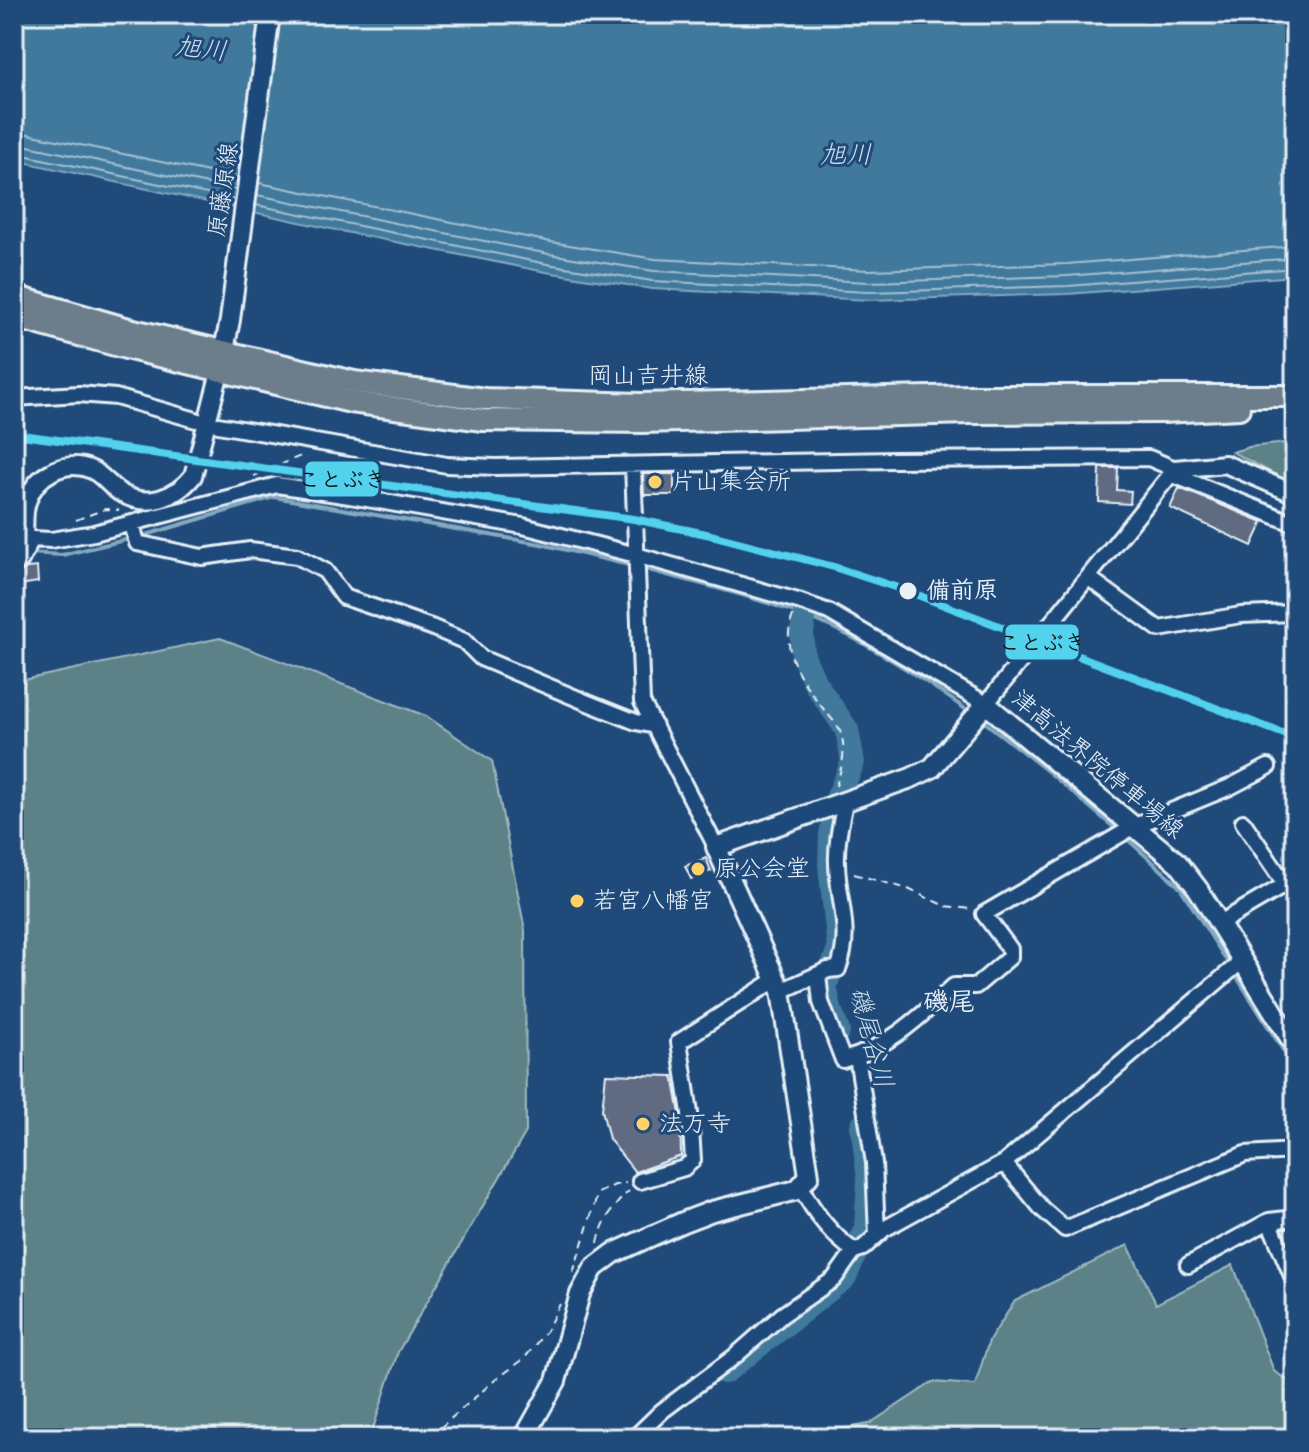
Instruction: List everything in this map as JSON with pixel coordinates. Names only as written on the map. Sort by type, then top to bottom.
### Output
[{"type":"main road","name":"原藤原線","points":[[222,363],[270,14]]},
{"type":"main road","name":"岡山吉井線","points":[[14,296],[351,402],[483,420],[642,422],[971,413],[1163,412],[1295,404]]},
{"type":"main road","name":"岡山吉井線","points":[[14,317],[222,363],[485,399],[641,404],[971,396],[1295,396]]},
{"type":"main road","name":"津高法界院停車場線","points":[[716,847],[932,768],[980,712],[1126,832],[1178,863],[1220,923],[1235,965],[1293,1040]]},
{"type":"main road","points":[[525,1438],[556,1381],[580,1294],[594,1268],[614,1253],[683,1222],[712,1211],[801,1188],[809,1176],[778,986],[716,847]]},
{"type":"street","points":[[18,563],[25,541],[26,504],[30,493],[53,470],[88,468],[129,497],[155,501],[171,496],[184,487],[193,476],[222,363]]},
{"type":"street","points":[[14,398],[79,394],[116,397],[196,420]]},
{"type":"street","points":[[218,425],[447,465],[495,467],[1149,458],[1173,472],[1295,524]]},
{"type":"street","points":[[25,541],[134,534],[277,485],[523,526],[637,563],[798,601],[829,612],[980,712],[1173,472],[1225,464],[1295,494]]},
{"type":"street","points":[[633,465],[642,702],[716,847]]},
{"type":"street","points":[[134,534],[202,557],[250,550],[297,556],[325,571],[344,597],[431,627],[464,641],[481,658],[636,722],[655,726]]},
{"type":"street","points":[[1089,578],[1159,629],[1241,615],[1295,613]]},
{"type":"street","points":[[827,971],[821,1002],[843,1060],[852,1058],[911,1025],[954,986],[976,986],[1010,957],[1010,949],[984,914],[1126,832],[1268,767]]},
{"type":"street","points":[[640,1181],[684,1168],[693,1160],[690,1113],[679,1042],[778,986],[838,969],[845,951],[846,935],[837,869],[839,804]]},
{"type":"street","points":[[1220,923],[1290,881],[1243,822]]},
{"type":"street","points":[[634,1438],[639,1430],[734,1357],[782,1315],[834,1279],[858,1250],[884,1229],[1004,1163],[1235,965]]},
{"type":"street","points":[[852,1058],[871,1134],[877,1235]]},
{"type":"street","points":[[1004,1163],[1042,1209],[1065,1229],[1245,1154],[1295,1151]]},
{"type":"street","points":[[801,1188],[817,1215],[835,1236],[858,1250]]},
{"type":"street","points":[[1188,1265],[1269,1221],[1295,1218]]},
{"type":"street","points":[[1269,1221],[1295,1283]]},
{"type":"path","points":[[793,616],[787,631],[792,662],[841,732],[845,755],[839,804]]},
{"type":"path","points":[[837,869],[908,889],[945,906],[974,909],[984,914]]},
{"type":"path","points":[[594,1268],[600,1229],[615,1203],[640,1181]]},
{"type":"path","points":[[572,1276],[598,1193],[615,1185],[640,1181]]},
{"type":"path","points":[[414,1438],[440,1428],[524,1359],[546,1331],[561,1303]]},
{"type":"green space","points":[[1295,442],[1295,485],[1232,452],[1249,447]]},
{"type":"green space","points":[[220,638],[426,716],[492,761],[525,930],[526,1132],[398,1352],[370,1438],[14,1438],[14,682]]},
{"type":"green space","points":[[1128,1245],[1156,1304],[1233,1265],[1274,1371],[1295,1385],[1295,1438],[789,1438],[869,1424],[933,1382],[975,1385],[989,1341],[1015,1301]]},
{"type":"water","name":"旭川","points":[[14,14],[1295,14],[1295,276],[1068,294],[869,300],[652,289],[546,272],[350,233],[14,160]]},
{"type":"building","points":[[1100,468],[1118,468],[1117,490],[1131,491],[1130,504],[1099,502]]},
{"type":"building","name":"片山集会所","points":[[643,474],[674,474],[674,495],[644,495]]},
{"type":"building","points":[[1179,488],[1263,522],[1252,546],[1170,508]]},
{"type":"building","points":[[37,567],[38,582],[14,586],[14,576],[27,568]]},
{"type":"building","name":"原公会堂","points":[[706,858],[711,871],[691,879],[685,866]]},
{"type":"building","name":"法万寺","points":[[606,1074],[673,1076],[680,1114],[681,1156],[635,1172],[609,1139],[602,1110]]},
{"type":"waterway","points":[[28,553],[62,555],[146,535],[274,497],[541,544],[633,566]]},
{"type":"waterway","points":[[641,568],[753,598],[818,621],[897,663],[971,713]]},
{"type":"waterway","name":"磯尾谷川","points":[[804,617],[803,656],[815,683],[847,730],[853,762],[838,797],[831,835],[830,865],[839,949],[825,986],[838,1031]]},
{"type":"waterway","points":[[982,720],[1118,831]]},
{"type":"waterway","points":[[1124,836],[1180,887],[1295,1069]]},
{"type":"waterway","name":"磯尾谷川","points":[[725,1372],[845,1277],[866,1228],[869,1179],[862,1125]]},
{"type":"transit line","name":"ことぶき","points":[[14,434],[634,519],[711,535],[834,567],[907,591],[1295,738]]},
{"type":"place","name":"片山集会所","points":[[655,482]]},
{"type":"place","name":"備前原","points":[[908,591]]},
{"type":"place","name":"原公会堂","points":[[698,869]]},
{"type":"place","name":"若宮八幡宮","points":[[577,901]]},
{"type":"place","name":"法万寺","points":[[643,1124]]},
{"type":"district","name":"磯尾","points":[[949,1003]]}]
